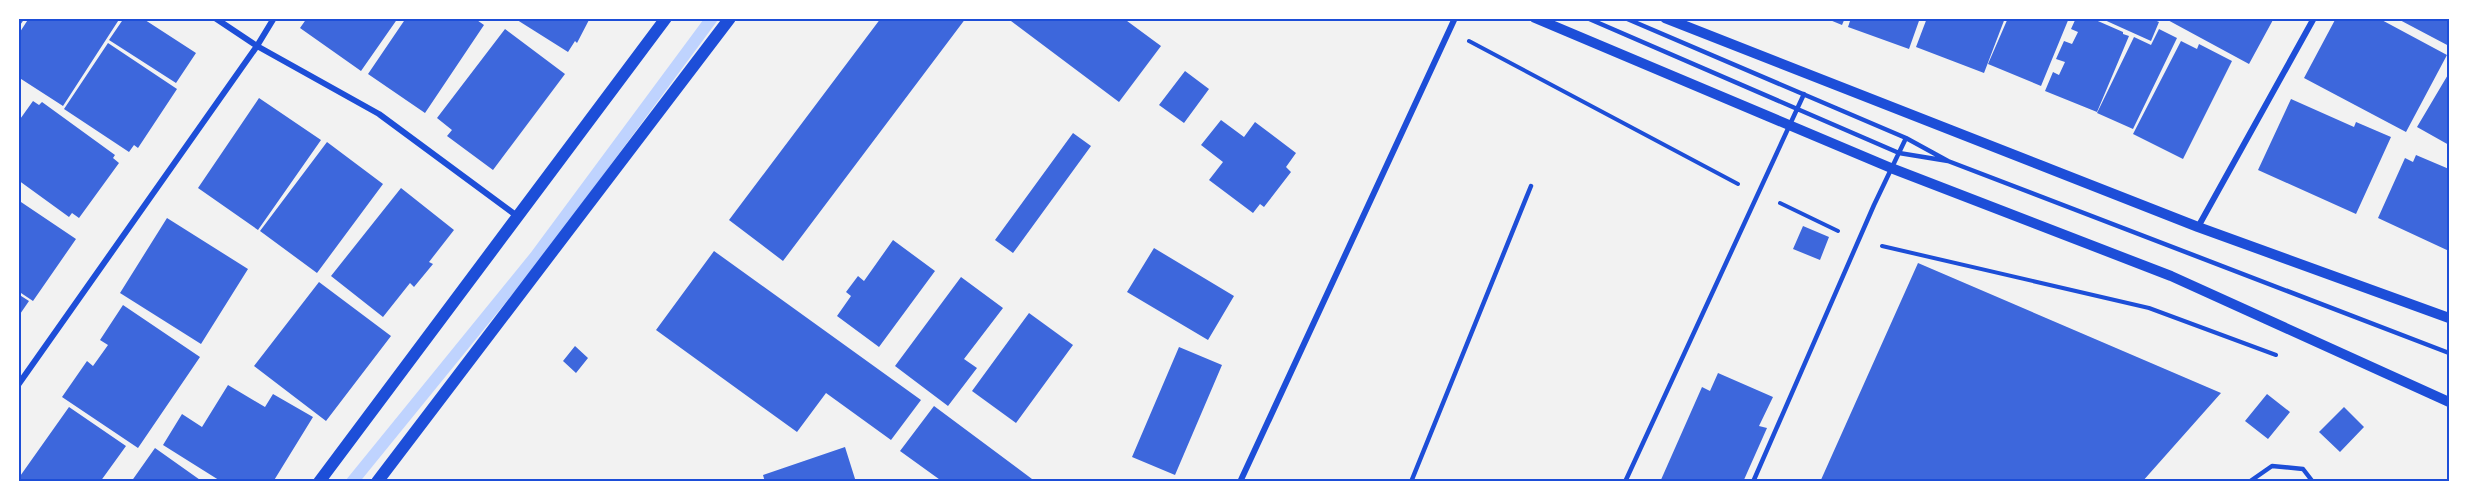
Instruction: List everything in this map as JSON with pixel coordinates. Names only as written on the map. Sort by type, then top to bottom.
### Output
[{"type":"main road","points":[[319,482],[666,18]]},
{"type":"main road","points":[[377,482],[730,18]]},
{"type":"street","points":[[215,18],[257,46],[379,114],[517,216]]},
{"type":"street","points":[[18,385],[257,46],[274,18]]},
{"type":"street","points":[[1240,482],[1455,18]]},
{"type":"street","points":[[1535,18],[1891,168],[2171,276],[2449,402]]},
{"type":"street","points":[[1665,18],[2198,226],[2449,318]]},
{"type":"street","points":[[2198,226],[2314,18]]},
{"type":"lane","points":[[1587,18],[1899,153],[1948,161]]},
{"type":"lane","points":[[1625,18],[1906,138],[1948,161],[2449,353]]},
{"type":"lane","points":[[1625,482],[1791,127],[1804,94]]},
{"type":"lane","points":[[1753,482],[1906,138]]},
{"type":"lane","points":[[1411,482],[1531,186]]},
{"type":"lane","points":[[2249,482],[2272,466],[2303,469],[2313,482]]},
{"type":"path","points":[[1449,30],[1723,178],[1859,241],[2149,308],[2285,359]]},
{"type":"building","points":[[18,18],[25,18],[18,28]]},
{"type":"building","points":[[29,18],[120,18],[63,106],[18,77],[18,35]]},
{"type":"building","points":[[124,18],[142,18],[196,53],[176,83],[109,40]]},
{"type":"building","points":[[307,18],[398,18],[361,71],[300,28]]},
{"type":"building","points":[[406,18],[474,18],[484,25],[425,113],[368,74]]},
{"type":"building","points":[[514,18],[590,18],[577,43],[575,41],[568,52]]},
{"type":"building","points":[[881,18],[966,18],[783,261],[729,220]]},
{"type":"building","points":[[1007,18],[1123,18],[1161,46],[1119,102]]},
{"type":"building","points":[[1825,18],[1845,18],[1842,25]]},
{"type":"building","points":[[1851,18],[1920,18],[1909,49],[1848,27]]},
{"type":"building","points":[[1927,18],[2005,18],[1984,73],[1916,47]]},
{"type":"building","points":[[2008,18],[2069,18],[2041,86],[1988,64]]},
{"type":"building","points":[[2076,18],[2091,18],[2129,36],[2097,112],[2045,91],[2053,72],[2059,75],[2065,62],[2056,59],[2064,41],[2072,44],[2078,32],[2071,29]]},
{"type":"building","points":[[2100,18],[2150,18],[2159,22],[2151,41]]},
{"type":"building","points":[[2164,18],[2274,18],[2249,64]]},
{"type":"building","points":[[2336,18],[2378,18],[2447,55],[2406,132],[2304,78]]},
{"type":"building","points":[[2396,18],[2449,18],[2449,46]]},
{"type":"building","points":[[505,29],[565,74],[493,170],[447,136],[452,130],[437,118]]},
{"type":"building","points":[[2159,29],[2177,38],[2133,129],[2097,113],[2134,37],[2151,45]]},
{"type":"building","points":[[2181,41],[2197,49],[2199,44],[2232,61],[2183,159],[2133,134]]},
{"type":"building","points":[[108,43],[177,89],[138,148],[134,145],[129,152],[64,109]]},
{"type":"building","points":[[1185,71],[1209,89],[1184,123],[1159,105]]},
{"type":"building","points":[[2449,73],[2449,145],[2417,127]]},
{"type":"building","points":[[259,98],[321,140],[258,230],[198,188]]},
{"type":"building","points":[[2291,99],[2354,127],[2356,122],[2391,137],[2356,214],[2258,170]]},
{"type":"building","points":[[33,101],[39,105],[42,102],[115,155],[113,158],[119,163],[79,218],[72,213],[69,217],[18,180],[18,122]]},
{"type":"building","points":[[1221,120],[1244,137],[1255,122],[1296,153],[1286,167],[1291,172],[1264,207],[1260,204],[1253,213],[1209,180],[1223,162],[1201,145]]},
{"type":"building","points":[[1073,133],[1091,146],[1013,253],[995,240]]},
{"type":"building","points":[[327,142],[383,184],[317,273],[260,231]]},
{"type":"building","points":[[2416,155],[2449,169],[2449,251],[2378,218],[2405,158],[2413,162]]},
{"type":"building","points":[[401,188],[454,230],[429,262],[433,264],[414,287],[410,283],[383,317],[331,276]]},
{"type":"building","points":[[18,200],[76,239],[33,301],[18,291]]},
{"type":"building","points":[[167,218],[248,269],[201,344],[120,293]]},
{"type":"building","points":[[1803,226],[1829,237],[1820,260],[1793,249]]},
{"type":"building","points":[[893,240],[935,271],[879,347],[837,316],[851,296],[846,292],[858,276],[864,281]]},
{"type":"building","points":[[1154,248],[1234,296],[1208,340],[1127,292]]},
{"type":"building","points":[[714,251],[921,400],[891,440],[826,393],[797,432],[656,330]]},
{"type":"building","points":[[1918,263],[2221,393],[2142,482],[1820,482]]},
{"type":"building","points":[[961,277],[1003,308],[964,359],[977,368],[948,406],[895,366]]},
{"type":"building","points":[[319,282],[391,336],[326,421],[254,366]]},
{"type":"building","points":[[18,294],[29,301],[18,317]]},
{"type":"building","points":[[123,305],[200,357],[138,448],[62,397],[87,361],[93,366],[108,345],[100,340]]},
{"type":"building","points":[[1029,313],[1073,345],[1016,423],[972,391]]},
{"type":"building","points":[[575,346],[588,358],[576,373],[563,361]]},
{"type":"building","points":[[1179,347],[1222,365],[1175,475],[1132,457]]},
{"type":"building","points":[[1718,373],[1773,397],[1759,426],[1767,428],[1743,482],[1660,482],[1702,387],[1710,391]]},
{"type":"building","points":[[228,385],[265,407],[273,394],[313,417],[273,482],[222,482],[163,445],[182,414],[202,427]]},
{"type":"building","points":[[2267,394],[2290,412],[2268,439],[2245,421]]},
{"type":"building","points":[[934,406],[1036,482],[943,482],[900,451]]},
{"type":"building","points":[[69,407],[126,446],[100,482],[18,482],[18,479]]},
{"type":"building","points":[[2344,407],[2364,427],[2340,452],[2319,432]]},
{"type":"building","points":[[845,447],[856,482],[765,482],[763,475]]},
{"type":"building","points":[[155,448],[203,482],[131,482]]},
{"type":"waterway","points":[[352,482],[535,257],[712,18]]}]
